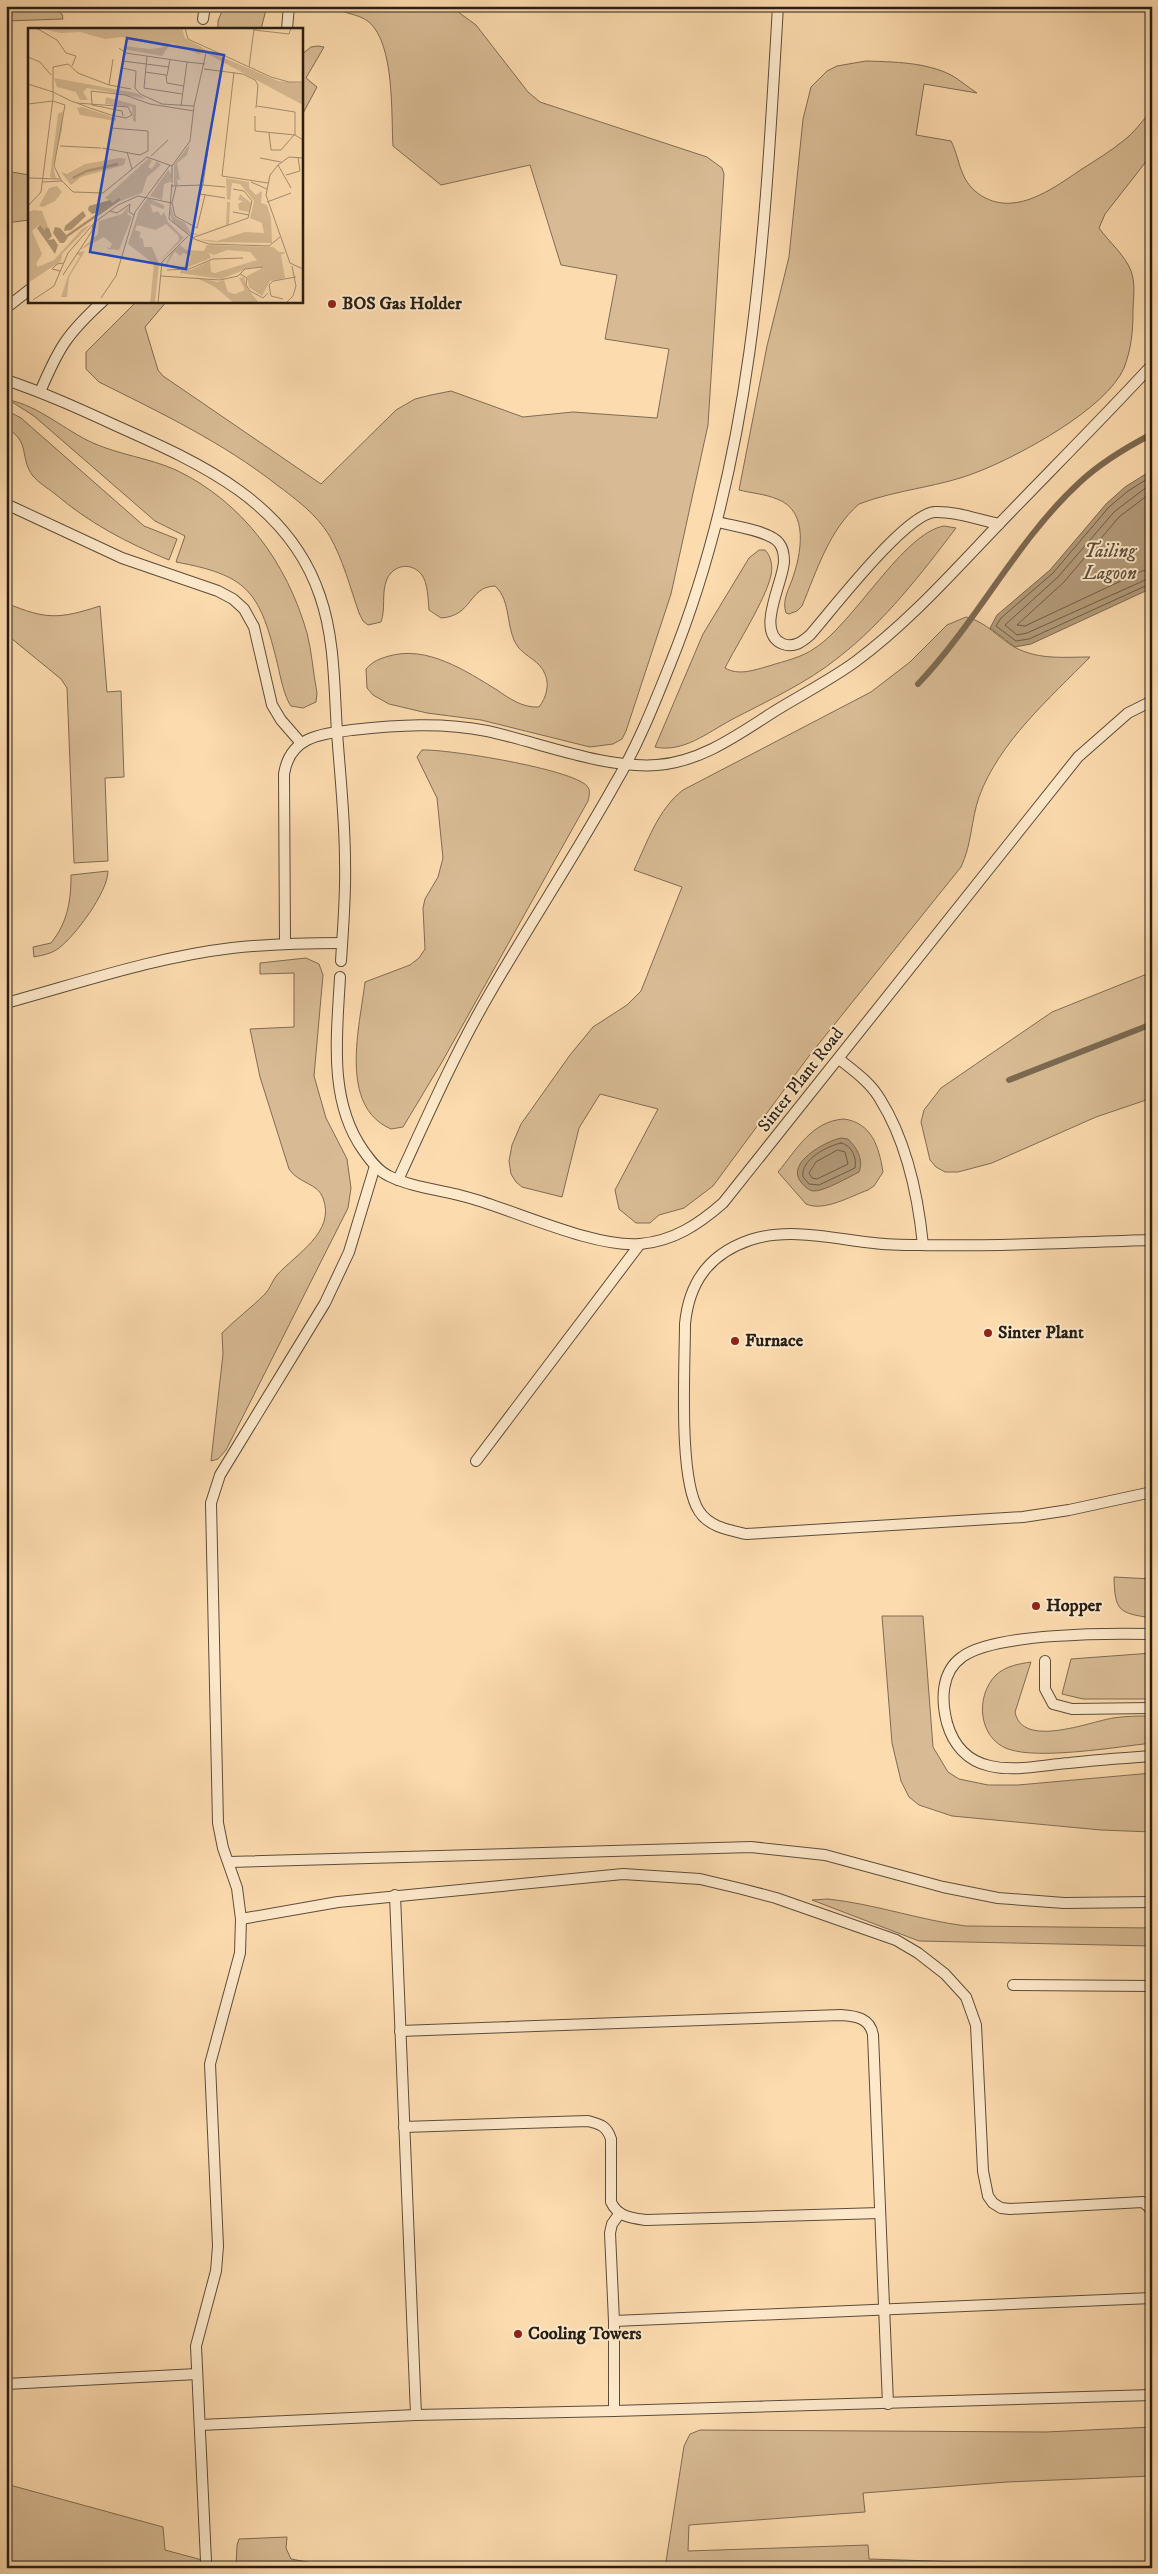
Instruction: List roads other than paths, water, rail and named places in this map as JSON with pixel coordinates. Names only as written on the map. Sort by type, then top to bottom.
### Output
[{"type":"lane","points":[[203,19],[205,6]]},
{"type":"lane","points":[[287,28],[289,6]]},
{"type":"lane","points":[[398,1180],[434,1102],[488,996],[626,764],[674,657],[707,565],[735,443],[755,318],[764,235],[778,6]]},
{"type":"lane","points":[[6,308],[28,291]]},
{"type":"lane","points":[[40,392],[57,352],[66,339],[102,302]]},
{"type":"lane","points":[[285,943],[284,774],[289,756],[301,743],[312,737],[337,732],[403,724],[485,731],[626,764],[656,766],[682,761],[708,751],[856,661],[924,604],[1152,365]]},
{"type":"lane","points":[[6,380],[40,392],[203,466],[234,485],[258,504],[278,526],[310,572],[320,596],[327,623],[333,661],[345,864],[341,961]]},
{"type":"lane","points":[[6,504],[122,558],[218,591],[233,599],[244,609],[254,627],[272,705],[281,720],[301,743]]},
{"type":"lane","points":[[718,522],[770,535],[780,544],[784,563],[771,612],[771,627],[780,642],[792,646],[799,644],[810,635],[893,540],[919,517],[933,512],[951,513],[999,524]]},
{"type":"lane","name":"Sinter Plant Road","points":[[375,1166],[398,1180],[471,1198],[613,1243],[640,1244],[666,1240],[688,1230],[723,1203],[1078,757],[1128,713],[1152,700]]},
{"type":"lane","points":[[6,1003],[196,954],[230,948],[285,943],[342,943]]},
{"type":"lane","points":[[206,2561],[197,2374],[197,2334],[216,2271],[218,2246],[210,2064],[240,1953],[241,1919],[237,1888],[223,1848],[218,1823],[211,1503],[220,1474],[325,1303],[340,1275],[356,1233],[375,1166],[354,1135],[341,1100],[337,1058],[340,978]]},
{"type":"lane","points":[[839,1059],[864,1078],[880,1098],[892,1122],[913,1184],[919,1210],[923,1245]]},
{"type":"lane","points":[[1152,1240],[923,1245],[877,1244],[805,1235],[766,1236],[751,1240],[730,1250],[700,1274],[687,1303],[685,1324],[686,1467],[690,1492],[699,1512],[708,1521],[724,1529],[746,1534],[1023,1517],[1069,1510],[1152,1492]]},
{"type":"lane","points":[[476,1461],[640,1244]]},
{"type":"lane","points":[[1152,1634],[1083,1634],[1006,1642],[987,1647],[962,1657],[945,1677],[944,1689],[947,1722],[953,1739],[961,1751],[989,1766],[1030,1767],[1152,1756]]},
{"type":"lane","points":[[1045,1661],[1045,1689],[1053,1704],[1072,1709],[1152,1708]]},
{"type":"lane","points":[[229,1862],[751,1847],[826,1855],[943,1887],[998,1898],[1064,1903],[1152,1902]]},
{"type":"lane","points":[[241,1919],[318,1904],[623,1874],[700,1879],[776,1898],[896,1940],[918,1952],[945,1974],[966,1997],[971,2009],[977,2043],[983,2171],[988,2196],[993,2203],[1001,2208],[1010,2209],[1143,2202],[1152,2210]]},
{"type":"lane","points":[[395,1895],[416,2415]]},
{"type":"lane","points":[[1014,1985],[1152,1986]]},
{"type":"lane","points":[[400,2031],[856,2016],[871,2026],[873,2035],[888,2404]]},
{"type":"lane","points":[[404,2127],[588,2121],[602,2125],[609,2132],[611,2139],[611,2202],[627,2218],[646,2220],[880,2213]]},
{"type":"lane","points":[[614,2411],[614,2321],[610,2234],[612,2224],[620,2213]]},
{"type":"lane","points":[[614,2321],[1152,2298]]},
{"type":"lane","points":[[6,2384],[197,2374]]},
{"type":"lane","points":[[200,2425],[416,2415],[888,2404],[1152,2395]]},
{"type":"water","name":"Tailing Lagoon","points":[[1152,470],[1152,588],[1031,644],[1015,647],[990,628],[997,615],[1050,570],[1106,504],[1125,487]]},
{"type":"water","points":[[841,1138],[848,1139],[857,1150],[861,1163],[859,1172],[817,1191],[808,1189],[801,1182],[798,1168],[809,1154],[826,1143]]},
{"type":"waterway","points":[[918,684],[939,660],[1016,555],[1057,505],[1079,483],[1105,462],[1152,434]]},
{"type":"waterway","points":[[1009,1080],[1152,1024]]},
{"type":"place","name":"BOS Gas Holder","points":[[332,304]]},
{"type":"place","name":"Sinter Plant","points":[[988,1333]]},
{"type":"place","name":"Furnace","points":[[735,1341]]},
{"type":"place","name":"Hopper","points":[[1036,1606]]},
{"type":"place","name":"Cooling Towers","points":[[518,2334]]}]
